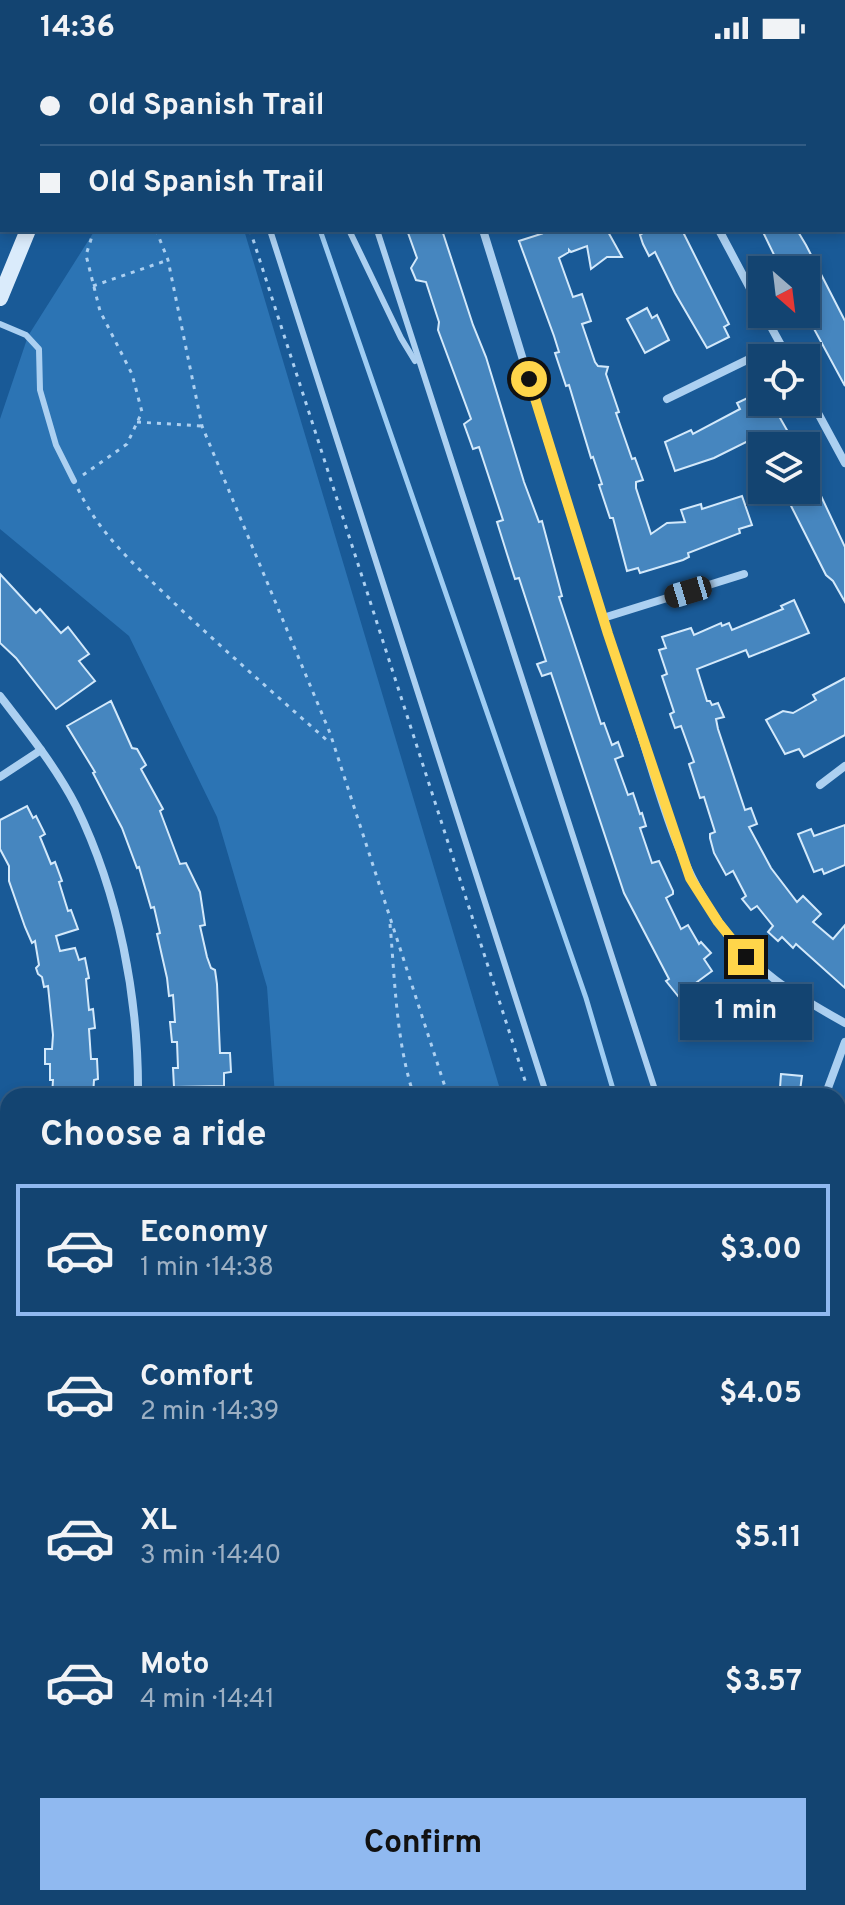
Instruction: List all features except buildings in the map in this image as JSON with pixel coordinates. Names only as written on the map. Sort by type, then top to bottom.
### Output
[{"type":"main road","points":[[0,298],[27,232]]},
{"type":"street","points":[[484,232],[603,618],[690,878],[718,922],[746,957],[785,989],[845,1023]]},
{"type":"street","points":[[720,232],[748,284]]},
{"type":"street","points":[[772,328],[780,344]]},
{"type":"street","points":[[667,399],[748,360]]},
{"type":"street","points":[[820,416],[845,463]]},
{"type":"street","points":[[603,618],[744,574]]},
{"type":"street","points":[[0,696],[41,750],[75,806],[98,862],[132,992],[138,1088]]},
{"type":"street","points":[[0,777],[41,750]]},
{"type":"street","points":[[820,785],[845,766]]},
{"type":"street","points":[[828,1088],[845,1042]]},
{"type":"lane","points":[[271,232],[544,1088]]},
{"type":"lane","points":[[350,232],[401,338],[422,370]]},
{"type":"lane","points":[[378,232],[654,1088]]},
{"type":"lane","points":[[0,324],[26,335],[39,349],[40,390],[56,445],[74,481]]},
{"type":"path","points":[[93,232],[86,255],[93,286],[100,311],[132,374],[142,412],[127,444],[74,481],[92,519],[125,556],[198,626],[333,745]]},
{"type":"path","points":[[157,232],[168,260],[202,426],[333,745],[445,1088]]},
{"type":"path","points":[[251,232],[527,1088]]},
{"type":"path","points":[[93,286],[168,260]]},
{"type":"path","points":[[137,422],[202,426]]},
{"type":"path","points":[[389,916],[396,1002],[412,1088]]},
{"type":"shaded area","points":[[94,232],[245,232],[500,1088],[274,1088],[267,987],[217,817],[129,636],[0,529],[0,419],[28,336]]},
{"type":"waterway","points":[[321,232],[586,998],[613,1088]]},
{"type":"route","points":[[529,379],[608,634],[690,878],[718,922],[746,957]]}]
